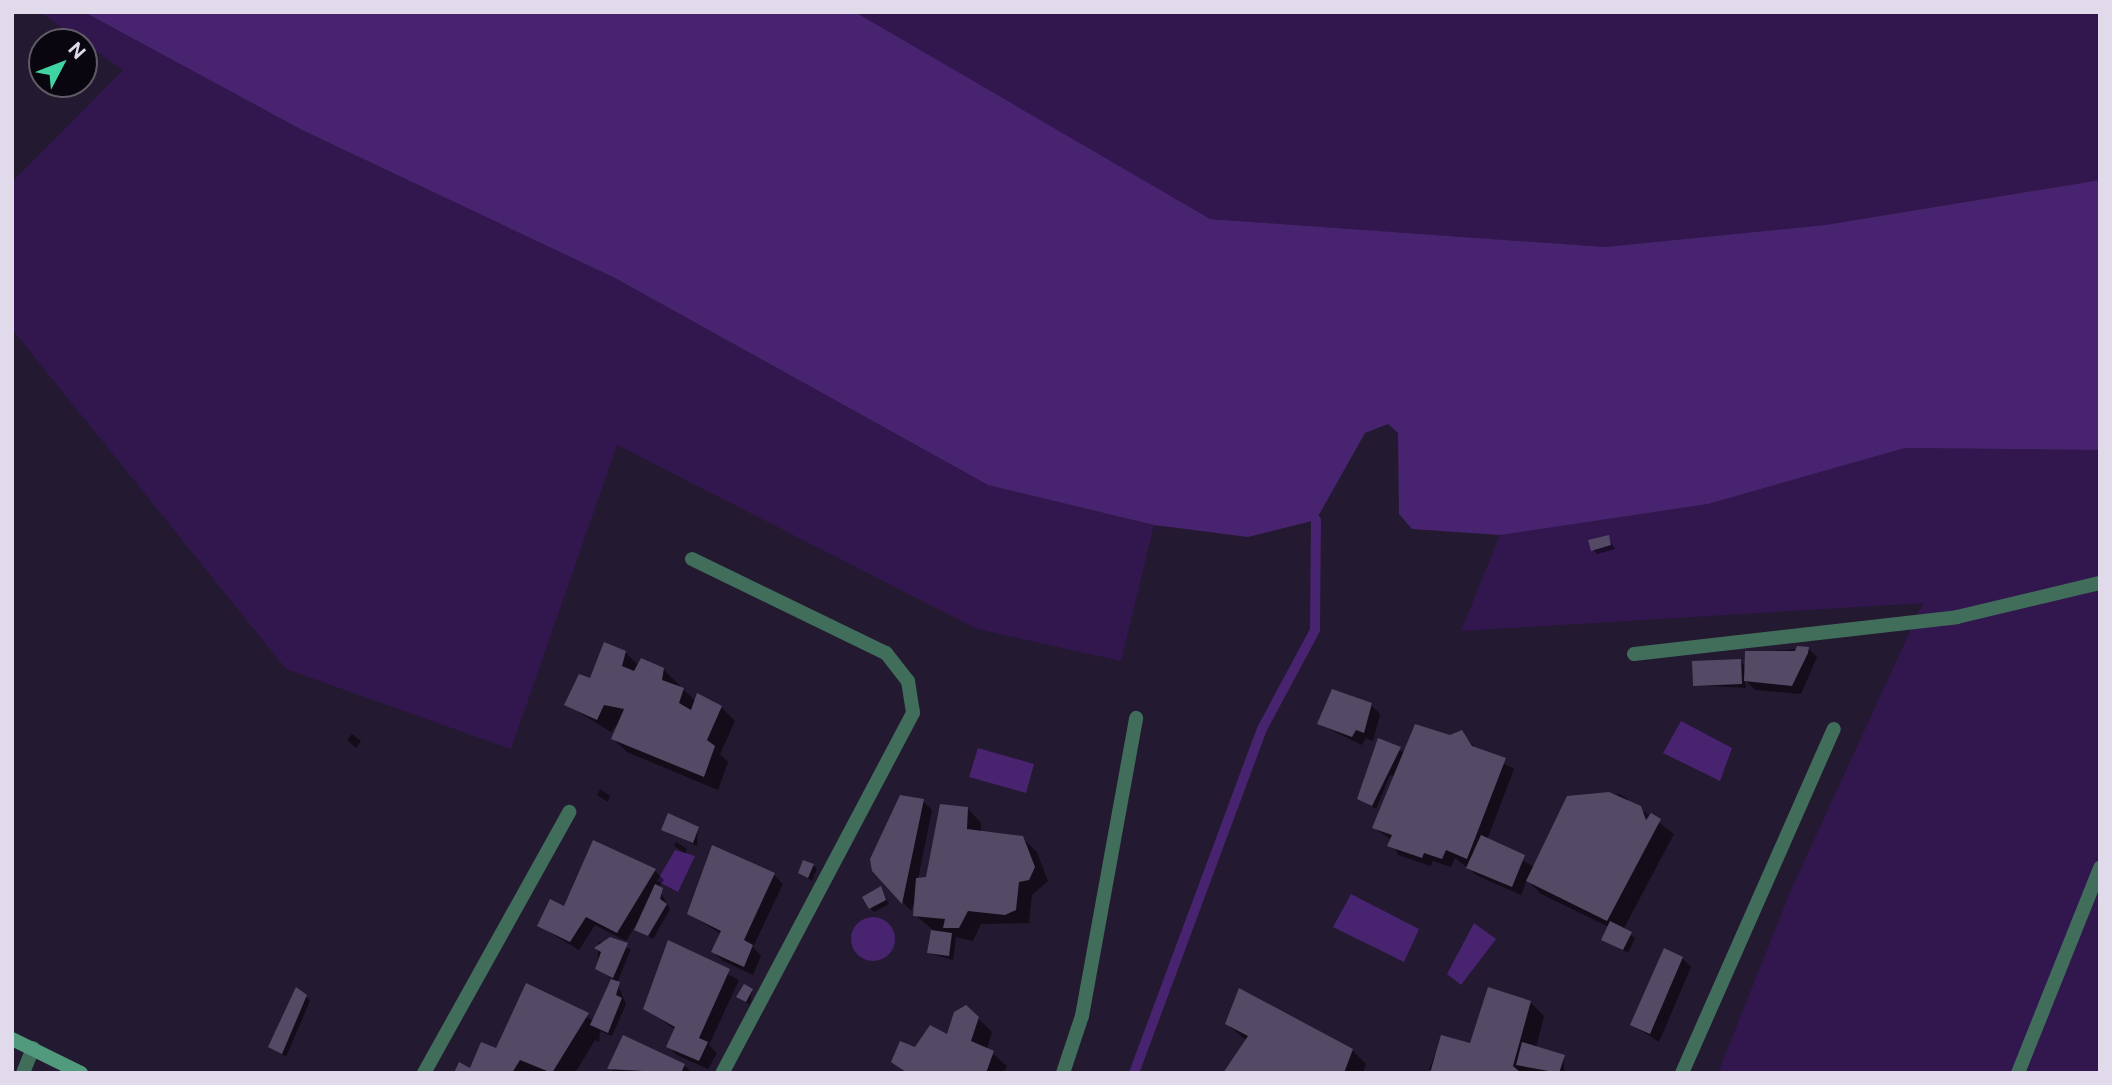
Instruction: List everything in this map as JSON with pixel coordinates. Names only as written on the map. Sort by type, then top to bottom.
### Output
[{"type":"street","points":[[692,559],[886,653],[908,681],[913,713],[722,1073]]},
{"type":"street","points":[[1634,654],[1957,617],[2100,583]]},
{"type":"street","points":[[1063,1073],[1082,1016],[1136,718]]},
{"type":"street","points":[[1682,1073],[1834,729]]},
{"type":"street","points":[[424,1073],[569,812]]},
{"type":"street","points":[[2018,1073],[2100,868]]},
{"type":"street","points":[[12,1039],[81,1073]]},
{"type":"street","points":[[23,1073],[33,1048]]},
{"type":"shaded area","points":[[40,12],[84,12],[302,130],[615,278],[988,485],[1154,525],[1121,661],[977,629],[617,445],[511,749],[286,669],[12,329],[12,182],[123,70],[98,53],[98,28],[63,28]]},
{"type":"shaded area","points":[[84,12],[855,12],[1210,219],[1605,247],[1825,225],[2100,180],[2100,450],[1905,448],[1708,504],[1500,535],[1412,529],[1399,514],[1398,433],[1388,424],[1365,433],[1316,520],[1248,537],[1154,525],[988,485],[615,278],[302,130]]},
{"type":"shaded area","points":[[855,12],[2100,12],[2100,180],[1825,225],[1605,247],[1209,219]]},
{"type":"shaded area","points":[[1905,448],[2100,450],[2100,1073],[1718,1073],[1791,890],[1923,603],[1461,631],[1500,535],[1708,504]]},
{"type":"shaded area","points":[[1681,721],[1732,748],[1720,781],[1663,753]]},
{"type":"shaded area","points":[[978,748],[1034,764],[1026,793],[969,777]]},
{"type":"shaded area","points":[[675,850],[695,856],[678,892],[657,881]]},
{"type":"shaded area","points":[[1351,894],[1419,929],[1404,962],[1333,927]]},
{"type":"shaded area","points":[[873,917],[889,923],[895,939],[889,955],[873,961],[857,955],[851,939],[857,923]]},
{"type":"shaded area","points":[[1474,923],[1496,939],[1461,985],[1447,974]]},
{"type":"building","points":[[1609,535],[1611,545],[1591,551],[1588,540]]},
{"type":"building","points":[[604,642],[626,651],[622,666],[634,671],[641,658],[664,668],[662,680],[684,688],[679,703],[691,710],[697,693],[722,706],[707,740],[715,746],[704,777],[611,739],[624,709],[604,705],[597,720],[564,705],[579,674],[590,678]]},
{"type":"building","points":[[1797,646],[1809,647],[1792,686],[1744,681],[1745,651],[1795,651]]},
{"type":"building","points":[[1741,659],[1742,684],[1693,686],[1692,661]]},
{"type":"building","points":[[1332,689],[1372,703],[1364,733],[1356,730],[1352,737],[1317,724]]},
{"type":"building","points":[[1415,724],[1450,735],[1462,730],[1472,746],[1506,758],[1467,859],[1446,850],[1442,859],[1424,853],[1422,858],[1387,846],[1392,835],[1372,828]]},
{"type":"building","points":[[1378,738],[1401,747],[1372,806],[1357,799]]},
{"type":"building","points":[[1609,792],[1641,806],[1646,820],[1651,813],[1661,819],[1607,921],[1526,881],[1567,796]]},
{"type":"building","points":[[900,795],[924,799],[902,904],[872,871],[870,859]]},
{"type":"building","points":[[940,804],[968,807],[967,829],[1023,836],[1035,867],[1029,880],[1019,882],[1016,910],[1005,915],[968,911],[959,928],[943,928],[945,919],[913,916],[916,878],[926,877]]},
{"type":"building","points":[[668,813],[699,827],[693,843],[661,830]]},
{"type":"building","points":[[1481,835],[1525,855],[1512,887],[1466,868]]},
{"type":"building","points":[[593,840],[656,869],[617,933],[586,917],[570,942],[537,926],[550,899],[564,906]]},
{"type":"building","points":[[712,845],[775,873],[744,940],[753,945],[744,967],[711,952],[721,931],[687,914]]},
{"type":"building","points":[[803,860],[814,864],[808,878],[798,873]]},
{"type":"building","points":[[655,884],[663,888],[660,899],[667,904],[648,936],[634,930]]},
{"type":"building","points":[[881,886],[886,900],[869,909],[862,897]]},
{"type":"building","points":[[1610,921],[1632,932],[1623,950],[1601,940]]},
{"type":"building","points":[[931,930],[952,933],[949,956],[927,953]]},
{"type":"building","points":[[610,937],[628,943],[613,978],[595,969],[601,952],[594,948]]},
{"type":"building","points":[[668,940],[730,969],[699,1038],[708,1042],[699,1061],[666,1047],[675,1027],[643,1009]]},
{"type":"building","points":[[1664,948],[1683,957],[1650,1034],[1630,1025]]},
{"type":"building","points":[[611,979],[620,982],[616,995],[622,998],[608,1033],[590,1025]]},
{"type":"building","points":[[526,983],[589,1013],[552,1073],[520,1060],[512,1073],[454,1073],[459,1062],[470,1068],[481,1042],[496,1048]]},
{"type":"building","points":[[744,984],[753,989],[746,1002],[736,997]]},
{"type":"building","points":[[296,987],[307,995],[282,1054],[268,1047]]},
{"type":"building","points":[[1488,987],[1531,1001],[1513,1066],[1521,1073],[1430,1073],[1441,1035],[1470,1043]]},
{"type":"building","points":[[1239,988],[1353,1049],[1344,1073],[1223,1073],[1248,1036],[1225,1024]]},
{"type":"building","points":[[966,1005],[979,1017],[971,1041],[994,1051],[986,1073],[907,1073],[891,1062],[900,1041],[915,1047],[930,1025],[947,1034],[954,1012]]},
{"type":"building","points":[[623,1035],[685,1064],[681,1073],[607,1069]]},
{"type":"building","points":[[1522,1042],[1565,1055],[1559,1073],[1516,1065]]},
{"type":"waterway","points":[[1134,1073],[1263,727],[1315,630],[1316,520]]}]
